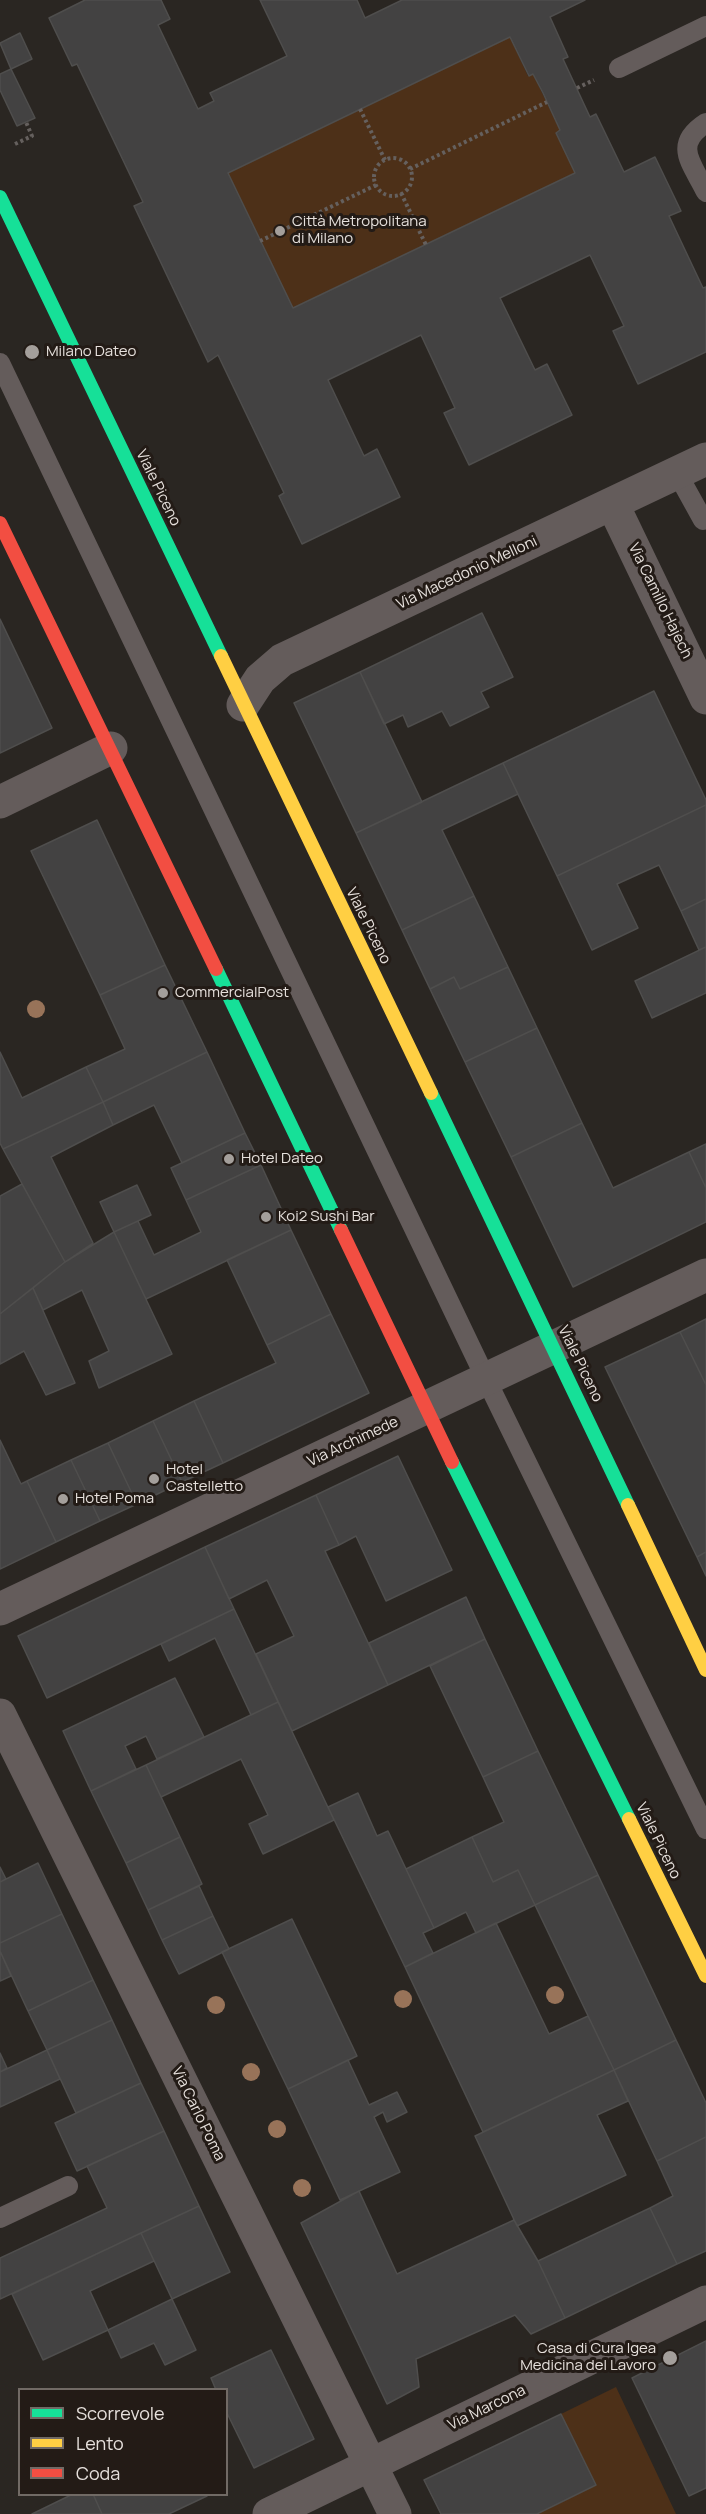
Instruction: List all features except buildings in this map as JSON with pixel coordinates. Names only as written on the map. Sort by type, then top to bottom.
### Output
[{"type":"main road","name":"Viale Piceno","points":[[0,197],[554,1347],[706,1670]]},
{"type":"main road","name":"Viale Piceno","points":[[0,522],[111,748],[425,1408],[706,1976]]},
{"type":"street","name":"Via Macedonio Melloni","points":[[243,705],[260,679],[282,660],[614,505],[706,459]]},
{"type":"street","name":"Via Camillo Hajech","points":[[614,505],[706,698]]},
{"type":"street","points":[[0,802],[111,748]]},
{"type":"street","name":"Via Archimede","points":[[0,1609],[706,1275]]},
{"type":"street","name":"Via Carlo Poma","points":[[0,1715],[395,2514]]},
{"type":"street","name":"Via Marcona","points":[[269,2514],[706,2302]]},
{"type":"lane","points":[[619,68],[706,26]]},
{"type":"lane","points":[[706,123],[690,135],[687,149],[706,192]]},
{"type":"lane","points":[[0,363],[486,1379],[706,1829]]},
{"type":"lane","points":[[677,473],[705,524]]},
{"type":"lane","points":[[0,2218],[68,2187]]},
{"type":"path","points":[[410,169],[547,102]]},
{"type":"path","points":[[360,109],[385,160]]},
{"type":"path","points":[[15,144],[32,136],[26,122]]},
{"type":"path","points":[[391,158],[402,160],[410,169],[412,174],[410,186],[401,194],[384,194],[376,185],[374,173],[385,160],[391,158]]},
{"type":"path","points":[[260,241],[376,185]]},
{"type":"path","points":[[401,194],[426,245]]},
{"type":"shaded area","points":[[510,37],[528,76],[533,74],[560,130],[556,133],[575,173],[293,308],[228,173]]},
{"type":"shaded area","points":[[616,2387],[676,2514],[537,2514],[596,2485],[561,2414]]},
{"type":"traffic: fast","points":[[0,197],[221,656]]},
{"type":"traffic: fast","points":[[216,969],[341,1230]]},
{"type":"traffic: fast","points":[[431,1093],[628,1505]]},
{"type":"traffic: fast","points":[[452,1462],[629,1819]]},
{"type":"traffic: slow","points":[[221,656],[431,1093]]},
{"type":"traffic: slow","points":[[628,1505],[706,1670]]},
{"type":"traffic: slow","points":[[629,1819],[706,1976]]},
{"type":"traffic: jam","points":[[0,523],[216,969]]},
{"type":"traffic: jam","points":[[341,1230],[452,1462]]},
{"type":"place","name":"Città Metropolitana di Milano","points":[[280,231]]},
{"type":"place","name":"Milano Dateo","points":[[32,352]]},
{"type":"place","name":"CommercialPost","points":[[163,993]]},
{"type":"place","name":"Hotel Dateo","points":[[229,1159]]},
{"type":"place","name":"Koi2 Sushi Bar","points":[[266,1217]]},
{"type":"place","name":"Hotel Castelletto","points":[[154,1479]]},
{"type":"place","name":"Hotel Poma","points":[[63,1499]]},
{"type":"place","name":"Casa di Cura Igea Medicina del Lavoro","points":[[670,2358]]}]
